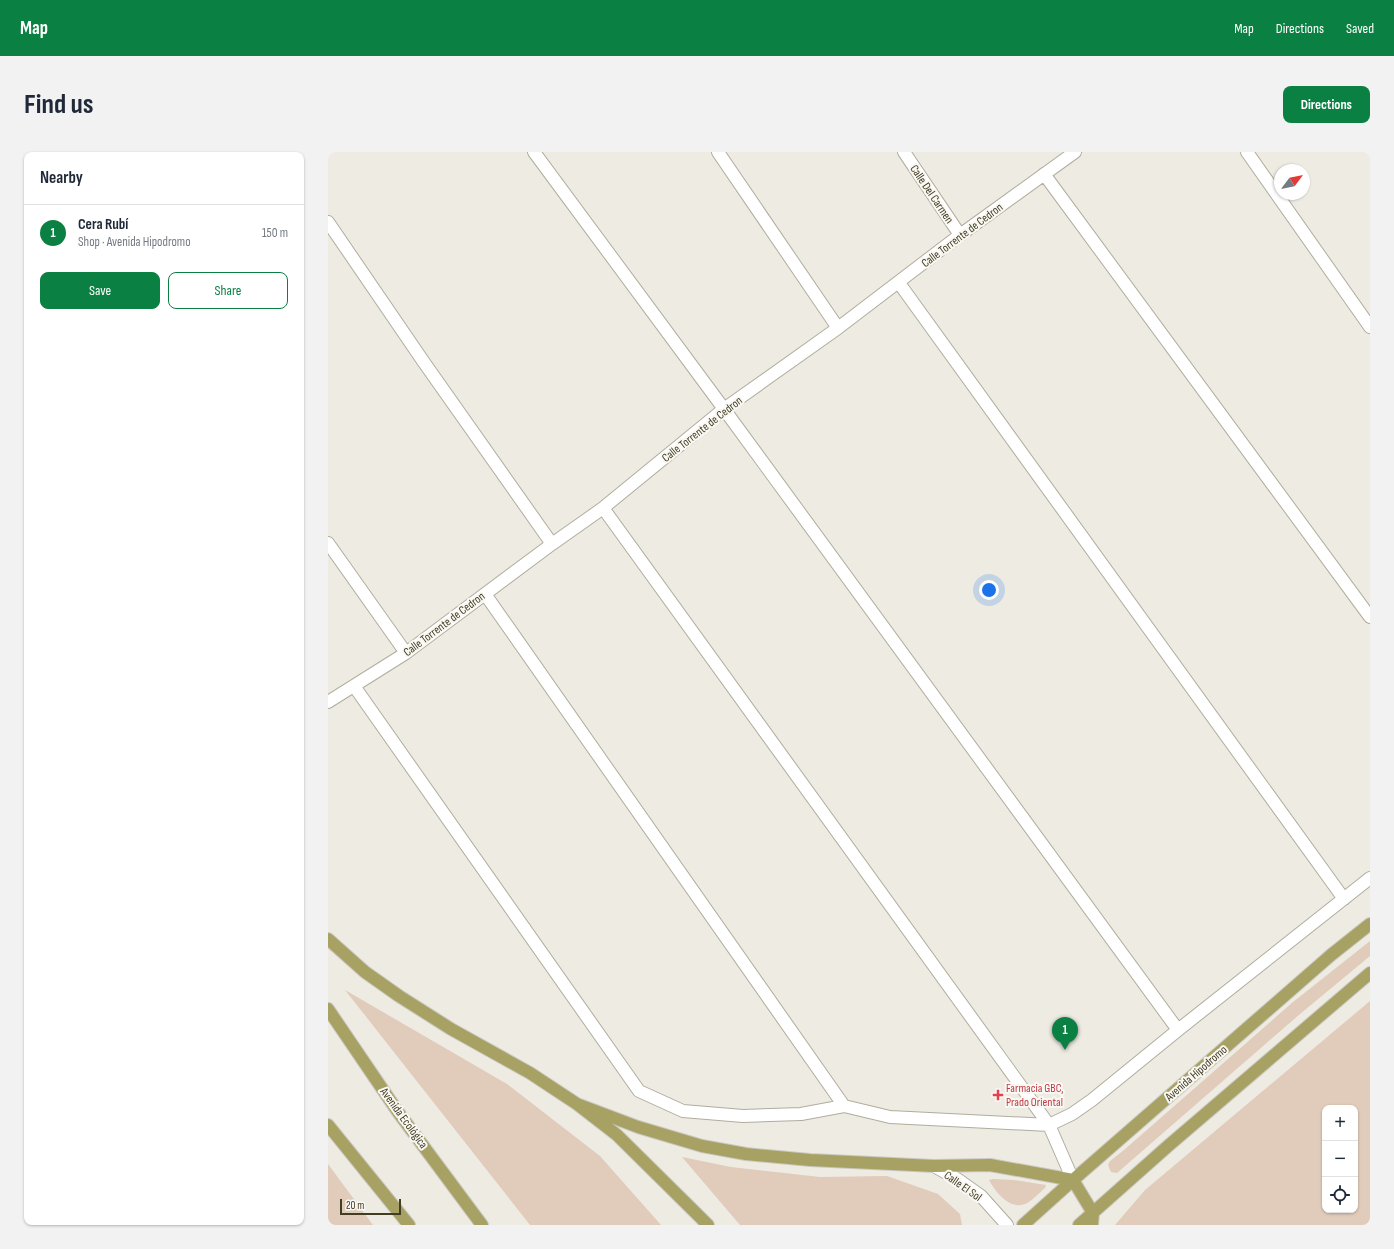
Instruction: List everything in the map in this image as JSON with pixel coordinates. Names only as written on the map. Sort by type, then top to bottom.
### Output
[{"type":"main road","name":"Avenida Hipodromo","points":[[1023,1225],[1331,955],[1370,924]]},
{"type":"main road","points":[[328,939],[365,972],[399,996],[451,1029],[530,1073],[577,1104],[617,1135],[708,1225]]},
{"type":"main road","points":[[1079,1225],[1092,1219],[1168,1146],[1370,973]]},
{"type":"main road","name":"Avenida Ecológica","points":[[328,1009],[398,1112],[482,1225]]},
{"type":"main road","points":[[577,1104],[638,1128],[702,1146],[746,1154],[810,1160],[934,1166],[990,1165],[1073,1180],[1092,1219]]},
{"type":"main road","points":[[328,1125],[409,1225]]},
{"type":"street","points":[[534,152],[724,409],[1178,1030]]},
{"type":"street","points":[[718,152],[838,328]]},
{"type":"street","name":"Calle Del Carmen","points":[[904,152],[960,235]]},
{"type":"street","name":"Calle Torrente de Cedron","points":[[328,702],[406,654],[552,544],[603,508],[724,409],[838,328],[960,235],[1074,152]]},
{"type":"street","points":[[1247,152],[1370,327]]},
{"type":"street","points":[[1044,174],[1370,617]]},
{"type":"street","points":[[328,222],[552,544]]},
{"type":"street","points":[[898,283],[1344,900]]},
{"type":"street","points":[[603,508],[1049,1125],[1073,1180]]},
{"type":"street","points":[[328,543],[406,654]]},
{"type":"street","points":[[485,594],[844,1106]]},
{"type":"street","points":[[354,686],[639,1091],[683,1111],[743,1116],[800,1114],[844,1106],[890,1117],[1049,1125],[1072,1114],[1092,1100],[1370,878]]},
{"type":"street","name":"Calle El Sol","points":[[934,1166],[957,1179],[981,1196],[1007,1225]]},
{"type":"shaded area","points":[[1370,941],[1370,956],[1300,1014],[1117,1173],[1111,1172],[1108,1165],[1110,1161],[1293,1002]]},
{"type":"shaded area","points":[[345,990],[507,1084],[600,1156],[661,1225],[530,1225]]},
{"type":"shaded area","points":[[1370,1001],[1370,1225],[1115,1225],[1145,1190]]},
{"type":"shaded area","points":[[682,1157],[731,1167],[820,1177],[887,1176],[938,1194],[960,1214],[962,1225],[740,1225]]},
{"type":"shaded area","points":[[328,1164],[373,1225],[328,1225]]},
{"type":"shaded area","points":[[989,1180],[1014,1180],[1046,1185],[1045,1188],[1030,1201],[1019,1205],[1008,1202],[999,1194]]},
{"type":"place","name":"Cera Rubí","points":[[1065,1050]]},
{"type":"place","name":"Farmacia GBC, Prado Oriental","points":[[998,1095]]}]
